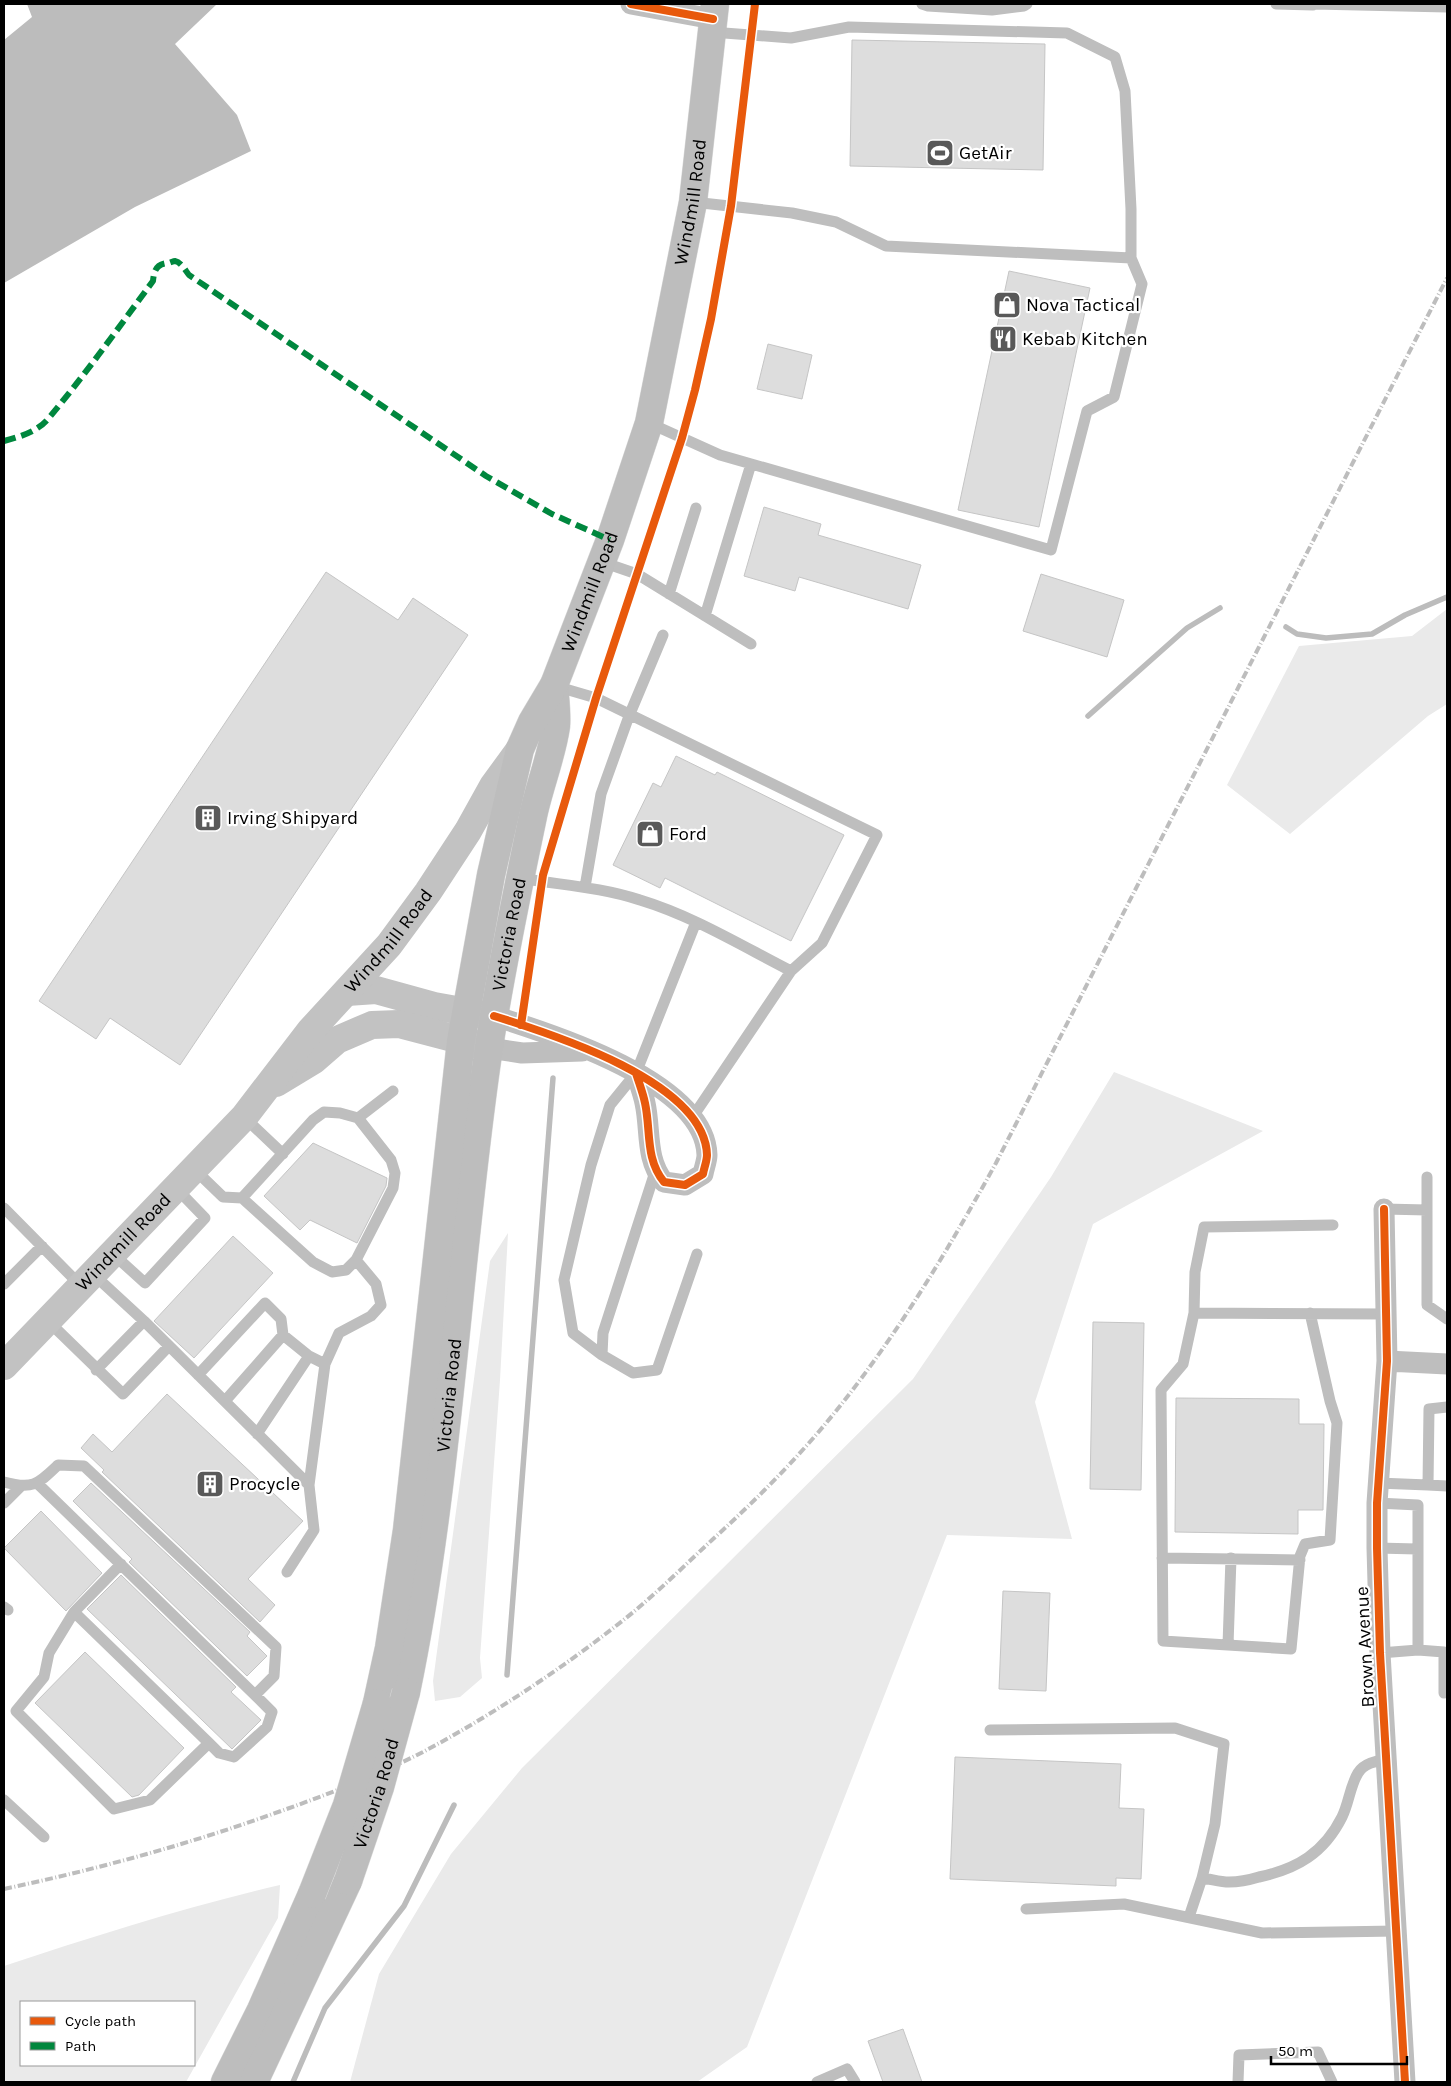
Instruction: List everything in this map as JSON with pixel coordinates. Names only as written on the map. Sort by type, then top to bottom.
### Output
[{"type":"main road","name":"Windmill Road","points":[[4,1366],[244,1116],[310,1031],[389,945],[428,892],[468,831],[493,786],[520,749],[532,722],[554,685],[602,562],[649,423],[694,202],[713,18]]},
{"type":"main road","name":"Victoria Road","points":[[254,2082],[348,1881],[380,1787],[406,1692],[416,1646],[442,1453],[471,1185],[489,1048],[520,878],[536,802],[556,726],[554,685]]},
{"type":"main road","name":"Victoria Road","points":[[225,2082],[261,2010],[312,1894],[348,1805],[377,1703],[389,1648],[406,1530],[461,1041],[491,875],[520,749]]},
{"type":"main road","points":[[347,992],[376,990],[434,1006],[494,1016]]},
{"type":"main road","name":"Windmill Road","points":[[260,1093],[314,1060],[337,1040],[372,1025],[399,1024],[489,1048]]},
{"type":"street","points":[[631,4],[713,18]]},
{"type":"street","points":[[494,1016],[590,1050],[636,1072],[665,1091],[687,1110],[704,1137],[707,1156],[703,1174],[685,1184],[664,1182],[655,1172],[648,1134],[646,1104],[636,1072]]},
{"type":"street","points":[[489,1048],[522,1053],[590,1050]]},
{"type":"street","name":"Brown Avenue","points":[[1384,1209],[1387,1361],[1378,1493],[1377,1548],[1380,1654],[1388,1759],[1405,2082]]},
{"type":"street","points":[[1387,1361],[1447,1364]]},
{"type":"lane","points":[[922,4],[992,10],[1027,4]]},
{"type":"lane","points":[[1276,4],[1447,7]]},
{"type":"lane","points":[[649,423],[720,455],[1052,550],[1087,411],[1114,397],[1142,284],[1131,258],[1131,209],[1125,91],[1115,58],[1067,33],[849,27],[791,38],[713,18]]},
{"type":"lane","points":[[694,202],[792,213],[836,222],[886,246],[1131,258]]},
{"type":"lane","points":[[705,616],[751,464]]},
{"type":"lane","points":[[669,594],[696,508]]},
{"type":"lane","points":[[602,562],[637,574],[751,644]]},
{"type":"lane","points":[[586,888],[601,794],[629,716],[663,635]]},
{"type":"lane","points":[[554,685],[596,698],[629,716],[878,835],[822,943],[791,971],[692,1118]]},
{"type":"lane","points":[[520,878],[586,888],[638,899],[682,914],[791,971]]},
{"type":"lane","points":[[696,922],[636,1072],[610,1105],[591,1166],[564,1280],[573,1333],[602,1356],[633,1373],[657,1370],[697,1254]]},
{"type":"lane","points":[[358,1118],[393,1091]]},
{"type":"lane","points":[[184,1178],[223,1197],[242,1198],[313,1262],[332,1272],[346,1270],[356,1260],[393,1188],[395,1172],[391,1160],[358,1118],[340,1113],[324,1112],[313,1120],[242,1198]]},
{"type":"lane","points":[[244,1116],[282,1154]]},
{"type":"lane","points":[[602,1356],[602,1333],[655,1172]]},
{"type":"lane","points":[[1427,1177],[1427,1306],[1447,1319]]},
{"type":"lane","points":[[112,1253],[144,1283],[205,1218],[184,1178]]},
{"type":"lane","points":[[4,1208],[42,1246],[144,1321],[309,1485]]},
{"type":"lane","points":[[1384,1209],[1427,1210]]},
{"type":"lane","points":[[1310,1314],[1330,1401],[1337,1423],[1330,1540],[1305,1544],[1300,1560],[1291,1648],[1163,1642],[1161,1390],[1183,1364],[1194,1313],[1195,1272],[1204,1227],[1333,1225]]},
{"type":"lane","points":[[4,1284],[42,1246]]},
{"type":"lane","points":[[287,1572],[314,1530],[309,1485],[325,1364],[339,1333],[371,1316],[381,1305],[376,1284],[356,1260]]},
{"type":"lane","points":[[198,1374],[265,1303],[281,1319],[283,1335],[309,1356],[325,1364]]},
{"type":"lane","points":[[1194,1313],[1386,1314]]},
{"type":"lane","points":[[48,1321],[96,1370],[123,1394],[170,1346]]},
{"type":"lane","points":[[96,1370],[144,1321]]},
{"type":"lane","points":[[225,1401],[283,1335]]},
{"type":"lane","points":[[257,1434],[309,1356]]},
{"type":"lane","points":[[1428,1485],[1429,1409],[1447,1407]]},
{"type":"lane","points":[[4,1482],[20,1487],[38,1484],[58,1466],[84,1466],[276,1646],[274,1676],[255,1694]]},
{"type":"lane","points":[[38,1484],[272,1712],[267,1727],[234,1757],[219,1753],[74,1612]]},
{"type":"lane","points":[[1378,1493],[1428,1485],[1447,1486]]},
{"type":"lane","points":[[4,1503],[20,1487]]},
{"type":"lane","points":[[1378,1493],[1418,1505],[1418,1650]]},
{"type":"lane","points":[[1377,1548],[1418,1549]]},
{"type":"lane","points":[[1162,1558],[1300,1560]]},
{"type":"lane","points":[[1228,1645],[1231,1558]]},
{"type":"lane","points":[[121,1564],[74,1612],[49,1653],[44,1677],[16,1711],[114,1809],[150,1800],[209,1743]]},
{"type":"lane","points":[[1380,1654],[1418,1650],[1444,1652],[1444,1693]]},
{"type":"lane","points":[[990,1730],[1175,1728],[1224,1744],[1215,1824],[1202,1878],[1189,1917]]},
{"type":"lane","points":[[1202,1878],[1229,1882],[1249,1880],[1297,1866],[1314,1854],[1330,1836],[1342,1816],[1358,1773],[1372,1762],[1388,1759]]},
{"type":"lane","points":[[4,1800],[44,1838]]},
{"type":"lane","points":[[1026,1909],[1124,1904],[1262,1932],[1397,1931]]},
{"type":"lane","points":[[1238,2082],[1239,2055],[1318,2052],[1332,2082]]},
{"type":"lane","points":[[817,2082],[847,2069],[855,2082]]},
{"type":"shaded area","points":[[27,4],[217,4],[175,44],[237,115],[251,151],[135,207],[4,283],[4,40],[32,17]]},
{"type":"shaded area","points":[[1447,609],[1447,704],[1428,716],[1290,834],[1227,785],[1299,646],[1412,636]]},
{"type":"shaded area","points":[[1114,1072],[1263,1131],[1093,1224],[1035,1402],[1072,1539],[947,1535],[747,2047],[697,2082],[350,2082],[379,1974],[451,1854],[522,1768],[913,1379],[1051,1177]]},
{"type":"shaded area","points":[[508,1233],[500,1380],[480,1658],[482,1678],[460,1697],[435,1701],[433,1681],[490,1261]]},
{"type":"shaded area","points":[[280,1885],[278,1918],[195,2066],[195,2001],[20,2001],[20,2066],[195,2066],[186,2082],[4,2082],[4,1966],[141,1922]]},
{"type":"building","points":[[852,40],[1045,44],[1043,170],[850,166]]},
{"type":"building","points":[[1009,271],[1090,288],[1039,527],[958,510]]},
{"type":"building","points":[[768,344],[812,355],[802,399],[757,389]]},
{"type":"building","points":[[764,507],[821,524],[818,535],[921,565],[908,609],[799,577],[795,591],[744,576]]},
{"type":"building","name":"Irving Shipyard","points":[[326,572],[398,620],[413,598],[468,635],[180,1065],[110,1018],[96,1039],[39,1001]]},
{"type":"building","points":[[1041,574],[1124,600],[1107,657],[1023,631]]},
{"type":"building","points":[[676,756],[715,775],[717,772],[844,835],[791,941],[665,878],[660,888],[613,865],[653,783],[661,787]]},
{"type":"building","points":[[313,1143],[387,1178],[386,1186],[357,1243],[310,1220],[300,1230],[264,1196]]},
{"type":"building","points":[[233,1236],[273,1273],[194,1358],[154,1321]]},
{"type":"building","points":[[1093,1322],[1144,1323],[1141,1490],[1090,1489]]},
{"type":"building","name":"Procycle","points":[[167,1394],[303,1521],[248,1579],[275,1605],[260,1622],[102,1472],[104,1470],[81,1448],[93,1434],[112,1452]]},
{"type":"building","points":[[1176,1398],[1299,1399],[1299,1424],[1324,1424],[1323,1510],[1298,1510],[1298,1534],[1175,1532]]},
{"type":"building","points":[[91,1483],[250,1632],[247,1636],[267,1656],[247,1676],[129,1562],[132,1559],[73,1501]]},
{"type":"building","points":[[41,1511],[102,1573],[66,1611],[4,1548]]},
{"type":"building","points":[[121,1575],[236,1687],[231,1692],[261,1720],[232,1749],[87,1609]]},
{"type":"building","points":[[1003,1591],[1050,1593],[1046,1691],[999,1689]]},
{"type":"building","points":[[85,1652],[184,1748],[139,1795],[132,1797],[35,1703]]},
{"type":"building","points":[[955,1757],[1121,1764],[1119,1808],[1144,1809],[1141,1879],[1116,1878],[1116,1886],[950,1879]]},
{"type":"building","points":[[903,2029],[922,2082],[883,2082],[868,2041]]},
{"type":"waterway","points":[[1286,627],[1297,634],[1326,638],[1372,634],[1405,615],[1447,597]]},
{"type":"waterway","points":[[1088,716],[1187,628],[1220,608]]},
{"type":"waterway","points":[[507,1675],[553,1078]]},
{"type":"waterway","points":[[293,2082],[325,2008],[404,1906],[454,1805]]},
{"type":"railway","points":[[4,1889],[144,1855],[247,1823],[317,1798],[423,1752],[528,1690],[626,1618],[659,1590],[745,1509],[807,1445],[859,1382],[901,1322],[941,1259],[996,1163],[1447,278]]},
{"type":"marked path","points":[[4,441],[22,436],[44,424],[89,368],[153,281],[158,266],[175,261],[189,275],[486,476],[552,514],[610,540]]},
{"type":"cycle path","points":[[631,4],[713,19]]},
{"type":"cycle path","points":[[521,1025],[543,875],[596,698],[682,438],[695,390],[711,319],[731,206],[755,4]]},
{"type":"cycle path","points":[[494,1016],[551,1035],[622,1065],[654,1084],[681,1105],[700,1129],[707,1155],[703,1174],[685,1185],[664,1182],[654,1164],[651,1154],[647,1113],[642,1092],[637,1077],[636,1073]]},
{"type":"cycle path","points":[[1384,1209],[1387,1361],[1377,1503],[1377,1548],[1380,1653],[1405,2082]]},
{"type":"place","name":"GetAir","points":[[940,153]]},
{"type":"place","name":"Nova Tactical","points":[[1007,305]]},
{"type":"place","name":"Kebab Kitchen","points":[[1003,339]]},
{"type":"place","name":"Irving Shipyard","points":[[208,818]]},
{"type":"place","name":"Ford","points":[[650,834]]},
{"type":"place","name":"Procycle","points":[[210,1484]]}]
